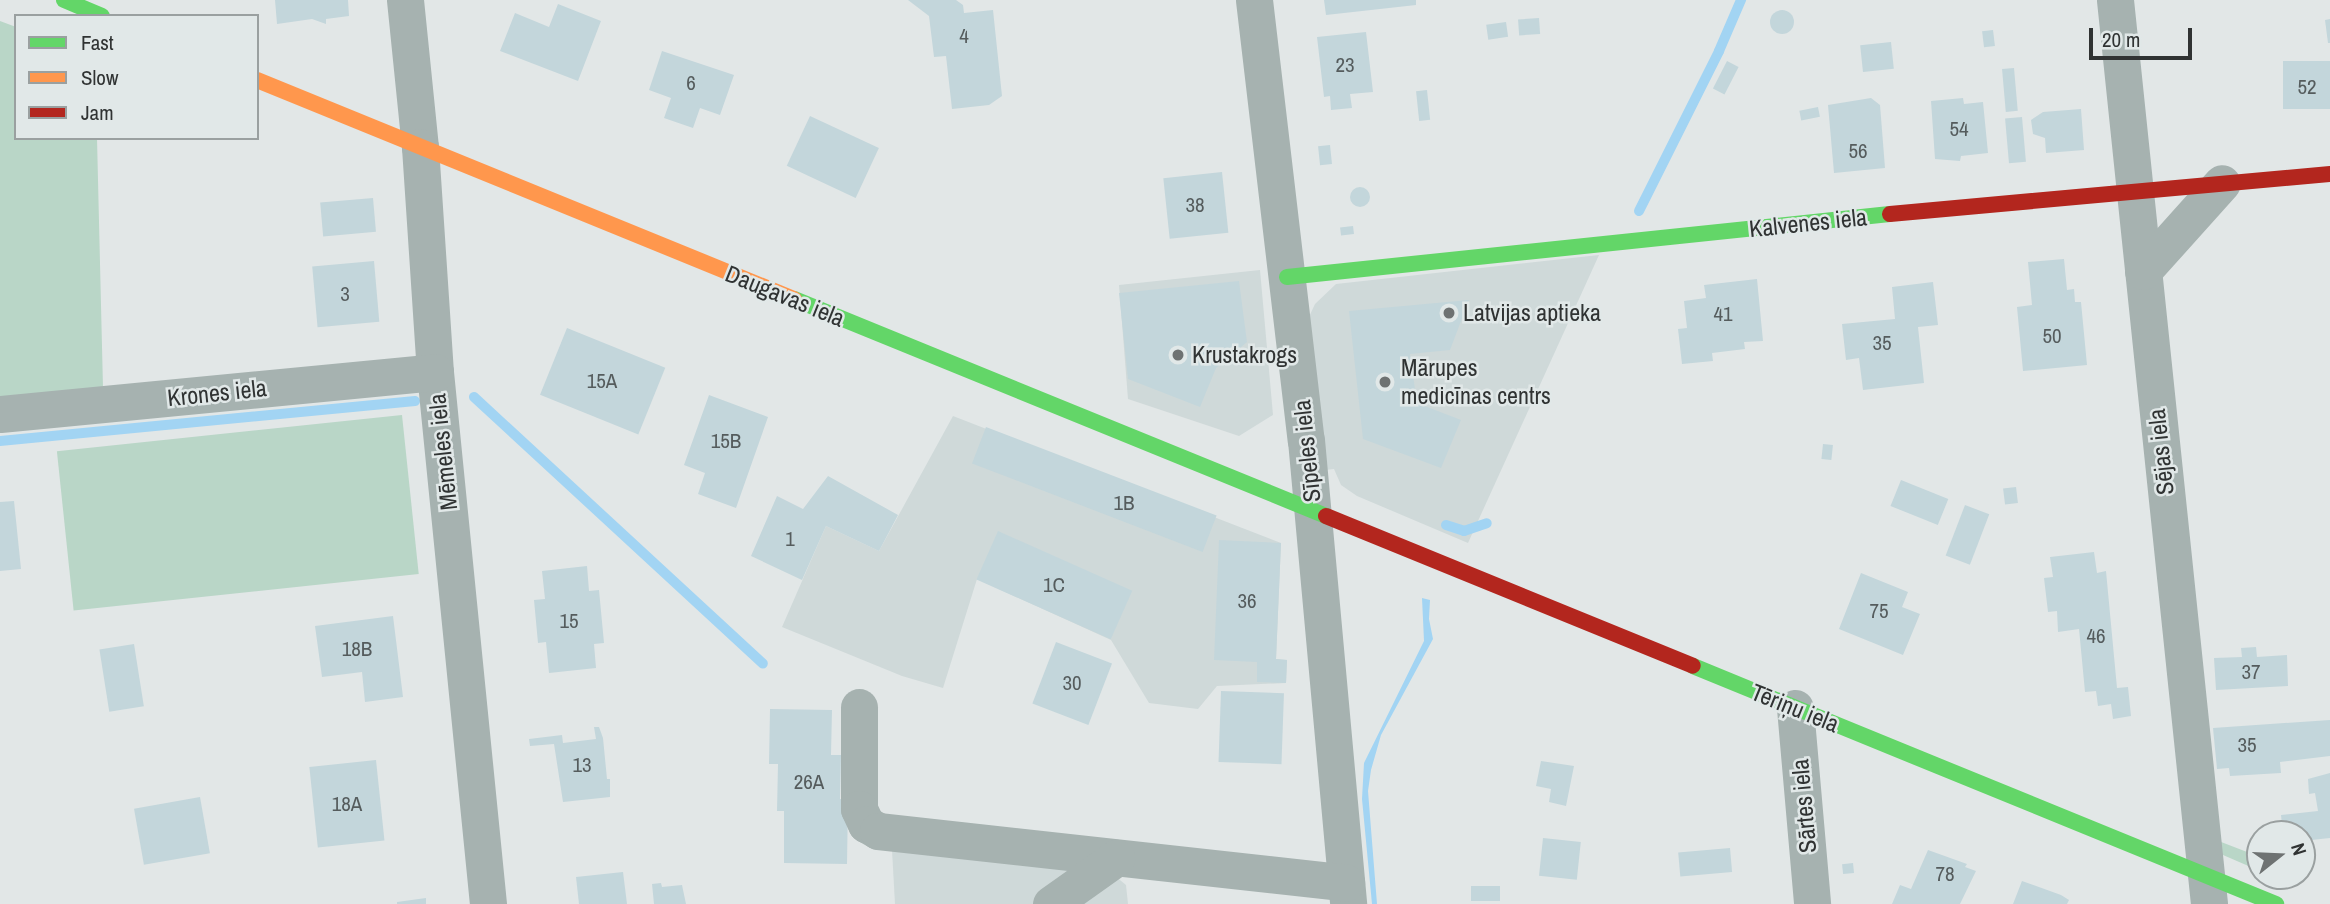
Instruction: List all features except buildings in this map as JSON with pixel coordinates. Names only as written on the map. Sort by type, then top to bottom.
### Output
[{"type":"main road","points":[[64,0],[97,14]]},
{"type":"main road","name":"Daugavas iela","points":[[259,81],[1313,512]]},
{"type":"main road","name":"Kalvenes iela","points":[[1287,277],[2007,202],[2330,174]]},
{"type":"main road","name":"Tēriņu iela","points":[[1313,512],[1795,708],[2208,890],[2276,904]]},
{"type":"street","name":"Mēmeles iela","points":[[405,0],[420,147],[435,372],[488,904]]},
{"type":"street","name":"Sīpeles iela","points":[[1254,0],[1313,512],[1347,894]]},
{"type":"street","name":"Sējas iela","points":[[2115,0],[2208,890]]},
{"type":"street","points":[[2143,271],[2222,183]]},
{"type":"street","name":"Krones iela","points":[[0,414],[435,372]]},
{"type":"street","points":[[859,707],[859,809],[866,824],[878,831],[1116,858],[1347,894]]},
{"type":"street","name":"Sārtes iela","points":[[1795,708],[1812,904]]},
{"type":"street","points":[[1051,904],[1116,858]]},
{"type":"shaded area","points":[[1599,255],[1468,543],[1357,496],[1341,485],[1334,469],[1325,470],[1308,319],[1315,304],[1336,284]]},
{"type":"shaded area","points":[[1260,270],[1273,415],[1239,436],[1128,399],[1119,285]]},
{"type":"shaded area","points":[[953,416],[1281,543],[1276,659],[1287,660],[1286,683],[1217,686],[1198,709],[1149,703],[1111,640],[977,579],[943,688],[902,676],[782,627],[826,526],[879,551]]},
{"type":"shaded area","points":[[892,850],[1091,856],[1126,885],[1128,904],[895,904]]},
{"type":"green space","points":[[0,21],[14,26],[14,140],[97,140],[103,388],[0,398]]},
{"type":"green space","points":[[402,415],[419,574],[74,610],[57,451]]},
{"type":"green space","points":[[2216,840],[2246,852],[2246,865],[2223,855],[2217,849]]},
{"type":"water","points":[[1422,598],[1430,600],[1429,619],[1433,639],[1381,735],[1371,770],[1368,791],[1377,904],[1372,904],[1362,799],[1364,763],[1424,641]]},
{"type":"waterway","points":[[1639,211],[1719,51],[1741,0]]},
{"type":"waterway","points":[[474,397],[763,664]]},
{"type":"waterway","points":[[0,441],[415,401]]},
{"type":"waterway","points":[[1446,525],[1464,531],[1487,523]]},
{"type":"traffic: fast","points":[[64,0],[97,14]]},
{"type":"traffic: fast","points":[[1287,277],[1890,214]]},
{"type":"traffic: fast","points":[[794,299],[1326,516]]},
{"type":"traffic: fast","points":[[1693,666],[2276,904]]},
{"type":"traffic: slow","points":[[259,81],[794,299]]},
{"type":"traffic: jam","points":[[1890,214],[2330,174]]},
{"type":"traffic: jam","points":[[1326,516],[1693,666]]},
{"type":"place","name":"Latvijas aptieka","points":[[1449,313]]},
{"type":"place","name":"Krustakrogs","points":[[1178,355]]},
{"type":"place","name":"Mārupes medicīnas centrs","points":[[1385,382]]}]
